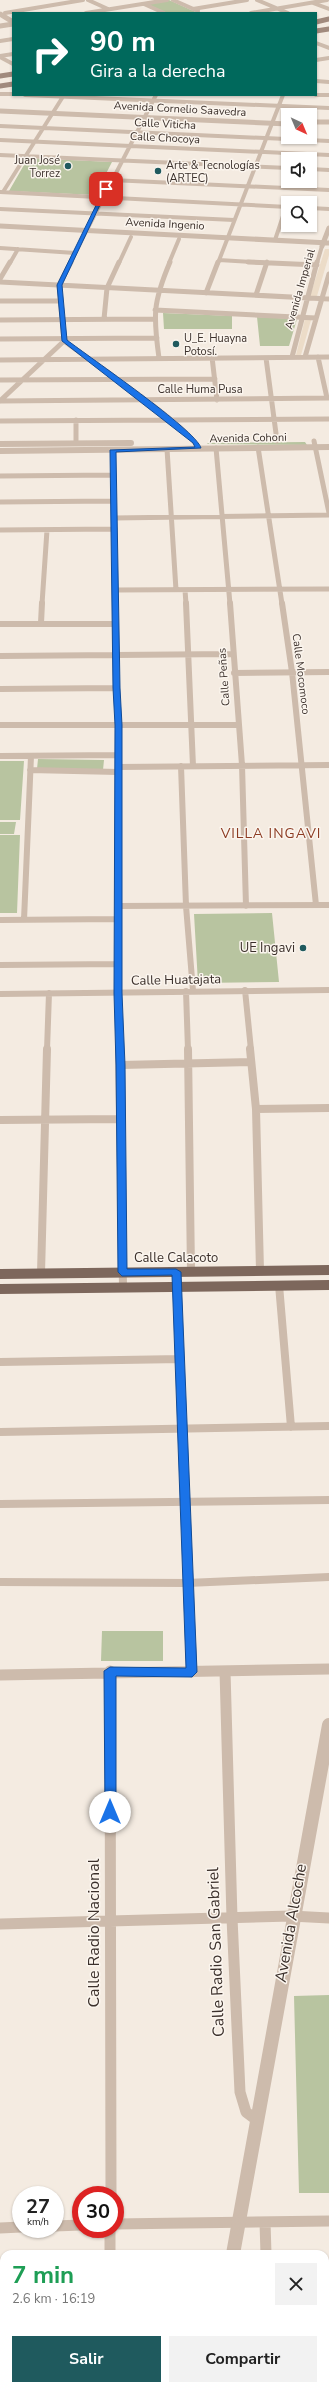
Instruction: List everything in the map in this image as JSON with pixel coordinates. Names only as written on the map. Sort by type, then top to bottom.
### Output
[{"type":"main road","points":[[317,22],[329,19]]},
{"type":"main road","points":[[317,31],[329,29]]},
{"type":"main road","points":[[0,76],[12,74]]},
{"type":"main road","points":[[0,86],[12,84]]},
{"type":"main road","name":"Calle Calacoto","points":[[0,1274],[329,1270]]},
{"type":"main road","points":[[0,1289],[329,1285]]},
{"type":"street","points":[[2,12],[83,0]]},
{"type":"street","points":[[88,0],[113,12]]},
{"type":"street","points":[[93,12],[167,0]]},
{"type":"street","points":[[172,0],[200,12]]},
{"type":"street","points":[[193,9],[247,0]]},
{"type":"street","points":[[257,0],[286,12]]},
{"type":"street","points":[[307,0],[316,1],[329,6]]},
{"type":"street","points":[[256,12],[328,0]]},
{"type":"street","points":[[316,1],[329,9]]},
{"type":"street","points":[[40,3],[46,6]]},
{"type":"street","points":[[144,4],[162,12]]},
{"type":"street","points":[[2,12],[12,17]]},
{"type":"street","points":[[2,12],[12,23]]},
{"type":"street","points":[[0,27],[12,24]]},
{"type":"street","points":[[0,42],[12,39]]},
{"type":"street","points":[[317,43],[329,48]]},
{"type":"street","points":[[322,45],[329,44]]},
{"type":"street","points":[[0,57],[12,54]]},
{"type":"street","points":[[0,57],[12,63]]},
{"type":"street","points":[[317,60],[329,58]]},
{"type":"street","points":[[317,81],[329,82]]},
{"type":"street","points":[[0,94],[12,94]]},
{"type":"street","points":[[317,95],[329,95]]},
{"type":"street","points":[[2,192],[27,156],[43,127],[63,96],[329,108]]},
{"type":"street","points":[[156,96],[138,132],[121,160],[59,285],[62,320],[65,340],[171,420],[197,445]]},
{"type":"street","points":[[206,293],[283,96]]},
{"type":"street","name":"Avenida Cornelio Saavedra","points":[[0,108],[281,123]]},
{"type":"street","name":"Avenida Cornelio Saavedra","points":[[0,111],[53,111]]},
{"type":"street","name":"Avenida Cornelio Saavedra","points":[[273,122],[281,121]]},
{"type":"street","points":[[317,122],[329,122]]},
{"type":"street","points":[[317,125],[329,126]]},
{"type":"street","name":"Calle Viticha","points":[[0,126],[329,141]]},
{"type":"street","name":"Calle Chocoya","points":[[0,140],[329,155]]},
{"type":"street","points":[[0,155],[281,168]]},
{"type":"street","points":[[317,169],[329,170]]},
{"type":"street","points":[[112,178],[329,186]]},
{"type":"street","points":[[249,184],[329,190]]},
{"type":"street","points":[[2,192],[281,207]]},
{"type":"street","points":[[317,208],[329,208]]},
{"type":"street","points":[[0,209],[234,220]]},
{"type":"street","points":[[275,240],[281,224]]},
{"type":"street","name":"Avenida Ingenio","points":[[0,226],[131,237],[275,240],[325,244],[329,246]]},
{"type":"street","name":"Avenida Imperial","points":[[292,357],[306,298],[329,228]]},
{"type":"street","name":"Avenida Ingenio","points":[[0,231],[86,233],[325,244]]},
{"type":"street","points":[[104,319],[107,288],[131,237]]},
{"type":"street","points":[[159,358],[154,319],[158,290],[179,239]]},
{"type":"street","points":[[0,248],[75,253]]},
{"type":"street","points":[[18,249],[0,281],[329,299]]},
{"type":"street","points":[[219,260],[317,265]]},
{"type":"street","points":[[256,296],[267,262]]},
{"type":"street","name":"Avenida Imperial","points":[[305,357],[329,274]]},
{"type":"street","points":[[0,302],[60,302]]},
{"type":"street","points":[[155,310],[316,318]]},
{"type":"street","points":[[0,320],[154,319]]},
{"type":"street","points":[[0,339],[65,340],[157,338]]},
{"type":"street","points":[[0,401],[65,340]]},
{"type":"street","points":[[318,357],[328,398]]},
{"type":"street","points":[[0,360],[329,357]]},
{"type":"street","points":[[212,358],[217,400]]},
{"type":"street","points":[[266,358],[277,441]]},
{"type":"street","points":[[323,378],[329,378]]},
{"type":"street","points":[[0,380],[215,379]]},
{"type":"street","name":"Calle Huma Pusa","points":[[0,401],[328,398]]},
{"type":"street","points":[[0,421],[329,419]]},
{"type":"street","points":[[76,420],[76,444]]},
{"type":"street","name":"Avenida Cohoni","points":[[0,451],[277,441],[315,444],[329,447]]},
{"type":"street","name":"Avenida Cohoni","points":[[121,446],[167,449],[197,445],[216,448],[258,447],[315,444],[329,441]]},
{"type":"street","name":"Avenida Cohoni","points":[[0,444],[76,444],[110,448]]},
{"type":"street","points":[[114,518],[329,514],[328,500],[315,444]]},
{"type":"street","name":"Calle Mocomoco","points":[[258,447],[270,516],[279,589],[292,672],[316,905]]},
{"type":"street","points":[[110,448],[114,475],[113,501],[116,590],[116,688],[119,725],[118,993],[121,1065],[123,1287]]},
{"type":"street","name":"Calle Peñas","points":[[216,448],[229,590],[232,654],[242,765],[246,906]]},
{"type":"street","points":[[167,449],[176,590]]},
{"type":"street","points":[[0,476],[114,475]]},
{"type":"street","points":[[0,502],[113,501]]},
{"type":"street","points":[[0,530],[115,529]]},
{"type":"street","points":[[41,624],[47,530]]},
{"type":"street","points":[[116,590],[329,589]]},
{"type":"street","points":[[185,590],[187,654],[194,724],[193,766]]},
{"type":"street","points":[[0,624],[116,624]]},
{"type":"street","points":[[0,656],[232,654]]},
{"type":"street","points":[[234,673],[329,672]]},
{"type":"street","points":[[0,689],[116,688]]},
{"type":"street","points":[[0,725],[238,724]]},
{"type":"street","points":[[0,756],[118,755]]},
{"type":"street","points":[[24,920],[31,756]]},
{"type":"street","points":[[30,770],[329,764]]},
{"type":"street","points":[[181,766],[190,991],[189,1063],[191,1272]]},
{"type":"street","points":[[118,906],[329,905]]},
{"type":"street","points":[[0,920],[118,919]]},
{"type":"street","points":[[0,965],[119,964]]},
{"type":"street","points":[[245,990],[256,1110],[260,1271]]},
{"type":"street","name":"Calle Huatajata","points":[[0,994],[329,990]]},
{"type":"street","points":[[41,1273],[49,993]]},
{"type":"street","points":[[121,1065],[251,1062]]},
{"type":"street","points":[[256,1110],[329,1108]]},
{"type":"street","points":[[0,1120],[45,1118],[121,1118]]},
{"type":"street","points":[[176,1272],[187,1503],[187,1583],[192,1672]]},
{"type":"street","points":[[279,1285],[291,1427]]},
{"type":"street","points":[[0,1362],[181,1359]]},
{"type":"street","points":[[0,1432],[184,1430],[329,1426]]},
{"type":"street","points":[[0,1504],[187,1503],[329,1500]]},
{"type":"street","points":[[0,1582],[187,1583],[329,1577]]},
{"type":"street","points":[[0,1675],[110,1671],[192,1672],[329,1669]]},
{"type":"street","name":"Calle Radio Nacional","points":[[110,1671],[111,2186]]},
{"type":"street","name":"Calle Radio San Gabriel","points":[[225,1671],[232,1918],[240,2092],[246,2112],[258,2122]]},
{"type":"street","name":"Avenida Alcoche","points":[[258,2122],[291,1916],[328,1734]]},
{"type":"street","points":[[0,1924],[291,1916],[329,1918]]},
{"type":"street","points":[[234,2250],[258,2122]]},
{"type":"street","points":[[124,2224],[329,2221]]},
{"type":"street","points":[[265,2222],[266,2250]]},
{"type":"street","points":[[0,2228],[12,2227]]},
{"type":"street","points":[[110,2238],[110,2250]]},
{"type":"green space","points":[[169,0],[196,12],[165,12],[147,4]]},
{"type":"green space","points":[[28,158],[112,162],[95,195],[9,191]]},
{"type":"green space","points":[[163,313],[232,316],[232,329],[164,329]]},
{"type":"green space","points":[[257,317],[297,319],[289,346],[260,346]]},
{"type":"green space","points":[[305,442],[307,445],[207,444],[208,443]]},
{"type":"green space","points":[[38,759],[104,760],[103,770],[37,769]]},
{"type":"green space","points":[[0,761],[24,761],[20,820],[0,820]]},
{"type":"green space","points":[[0,822],[16,822],[14,834],[0,834]]},
{"type":"green space","points":[[0,835],[20,835],[17,913],[0,913]]},
{"type":"green space","points":[[272,913],[279,982],[198,983],[194,914]]},
{"type":"green space","points":[[102,1631],[163,1631],[163,1661],[101,1661]]},
{"type":"green space","points":[[329,1995],[329,2193],[299,2193],[294,1996]]},
{"type":"shaded area","points":[[325,249],[329,249],[329,255],[317,296],[310,296]]},
{"type":"shaded area","points":[[305,319],[311,320],[301,355],[296,355]]},
{"type":"place","name":"Juan José Torrez","points":[[68,166]]},
{"type":"place","name":"Arte & Tecnologías (ARTEC)","points":[[158,171]]},
{"type":"place","name":"U_E. Huayna Potosí.","points":[[176,344]]},
{"type":"place","name":"UE Ingavi","points":[[303,948]]},
{"type":"district","name":"VILLA INGAVI","points":[[271,833]]},
{"type":"route","points":[[106,189],[96,213],[59,285],[65,338],[64,341],[71,344],[171,420],[196,442],[198,448],[113,450],[116,590],[116,688],[119,725],[118,993],[121,1065],[122,1272],[176,1272],[187,1503],[187,1583],[192,1672],[110,1671],[110,1812]]}]
